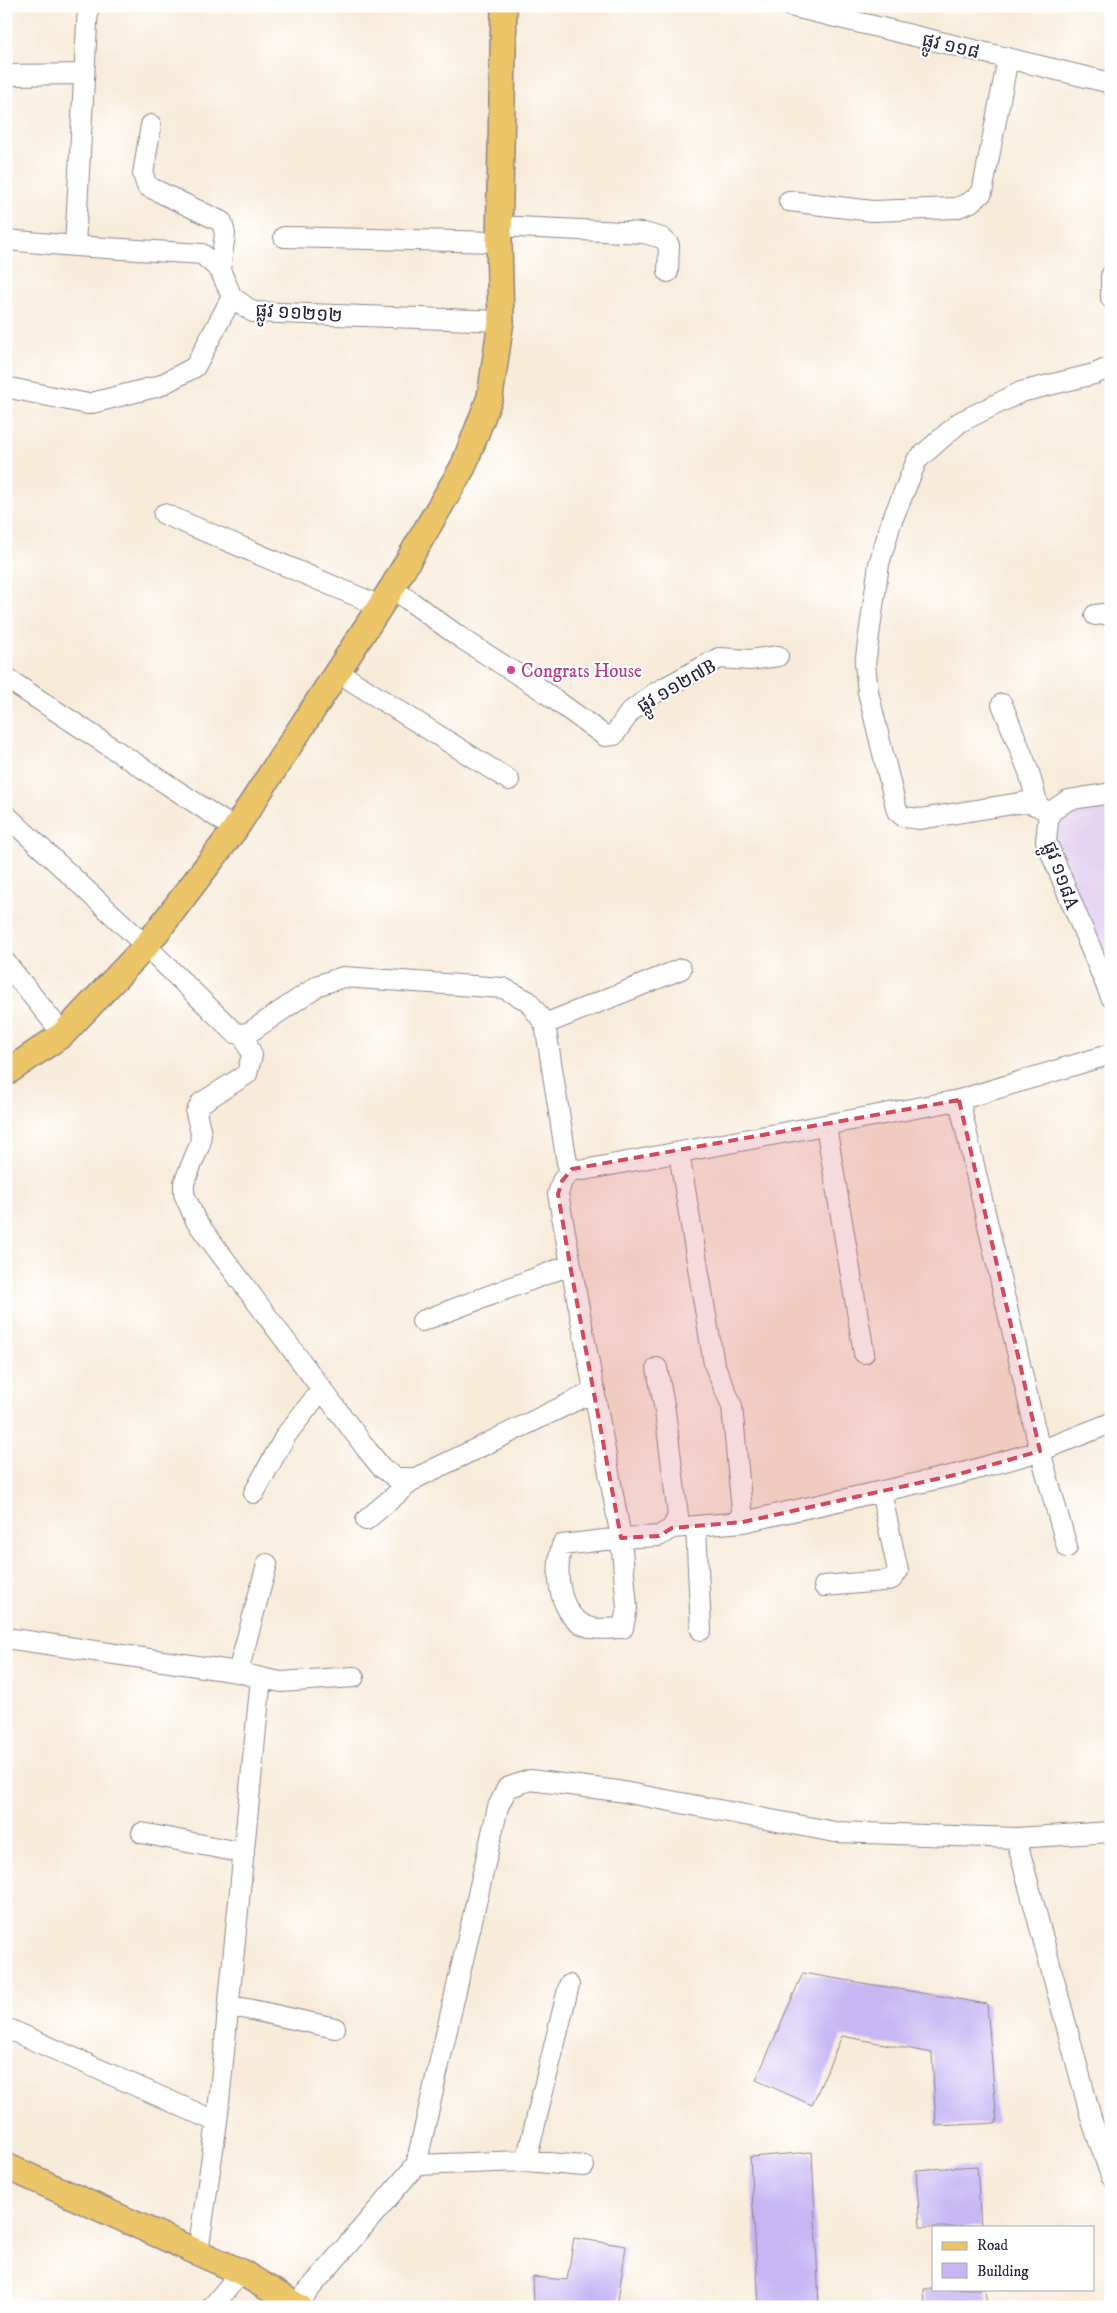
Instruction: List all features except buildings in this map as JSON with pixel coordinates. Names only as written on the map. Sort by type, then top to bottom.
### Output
[{"type":"main road","points":[[6,1074],[63,1034],[146,946],[235,829],[336,671],[386,597],[463,467],[490,397],[500,321],[499,234],[504,6]]},
{"type":"main road","points":[[6,2166],[241,2272],[297,2306]]},
{"type":"street","points":[[75,246],[88,6]]},
{"type":"street","name":"ផ្លូវ ១១៨","points":[[790,6],[1107,82],[1111,85]]},
{"type":"street","points":[[789,201],[872,211],[956,208],[969,203],[982,193],[1008,58]]},
{"type":"street","points":[[6,75],[84,74]]},
{"type":"street","points":[[151,125],[143,174],[147,186],[222,222],[225,234],[220,270]]},
{"type":"street","points":[[284,237],[644,233],[662,238],[669,245],[668,272]]},
{"type":"street","name":"ផ្លូវ ១១២១២","points":[[6,240],[202,254],[220,270],[232,297],[253,312],[500,321]]},
{"type":"street","points":[[1111,276],[1111,298]]},
{"type":"street","points":[[10,388],[88,404],[159,386],[195,367],[232,297]]},
{"type":"street","points":[[1043,810],[1025,802],[920,819],[904,817],[897,811],[868,692],[865,664],[879,564],[891,523],[918,460],[960,422],[1021,392],[1094,374],[1111,367]]},
{"type":"street","name":"ផ្លូវ ១១២៧B","points":[[164,514],[386,597],[461,638],[539,688],[604,736],[614,735],[630,712],[655,694],[720,658],[750,660],[778,656]]},
{"type":"street","points":[[336,671],[509,780]]},
{"type":"street","points":[[6,678],[235,829]]},
{"type":"street","points":[[1002,704],[1043,810]]},
{"type":"street","name":"ផ្លូវ ១១៨A","points":[[1111,793],[1068,800],[1043,810],[1046,841],[1111,997]]},
{"type":"street","points":[[6,816],[146,946],[235,1033],[243,1034],[250,1032],[320,986],[343,977],[503,988],[528,1001],[545,1024],[567,1163],[572,1169],[584,1170],[959,1100],[1111,1054]]},
{"type":"street","points":[[6,963],[63,1034]]},
{"type":"street","points":[[545,1024],[681,969]]},
{"type":"street","points":[[243,1034],[252,1055],[247,1074],[201,1103],[196,1113],[201,1133],[200,1144],[184,1183],[184,1194],[196,1222],[381,1467],[396,1478],[416,1478]]},
{"type":"street","points":[[959,1100],[1040,1451],[1067,1547]]},
{"type":"street","points":[[826,1126],[864,1353]]},
{"type":"street","points":[[679,1153],[714,1364],[732,1406],[743,1522]]},
{"type":"street","points":[[572,1169],[562,1181],[558,1194],[621,1538],[627,1608],[623,1628],[592,1628],[570,1615],[562,1597],[558,1559],[562,1545],[621,1538],[659,1536],[672,1528],[696,1528],[743,1522],[880,1492],[959,1474],[1040,1451],[1111,1423]]},
{"type":"street","points":[[422,1321],[570,1265]]},
{"type":"street","points":[[657,1368],[665,1411],[678,1516],[672,1528]]},
{"type":"street","points":[[254,1493],[286,1435],[322,1389]]},
{"type":"street","points":[[366,1520],[416,1478],[595,1391]]},
{"type":"street","points":[[824,1586],[883,1581],[892,1579],[898,1571],[880,1492]]},
{"type":"street","points":[[696,1528],[701,1630]]},
{"type":"street","points":[[238,1672],[267,1564]]},
{"type":"street","points":[[6,1638],[13,1637],[238,1672],[281,1682],[354,1677]]},
{"type":"street","points":[[198,2252],[216,2122],[229,2004],[261,1678]]},
{"type":"street","points":[[297,2306],[416,2165],[498,1807],[507,1788],[530,1780],[618,1791],[835,1832],[1016,1838],[1111,1832]]},
{"type":"street","points":[[142,1833],[244,1853]]},
{"type":"street","points":[[1016,1838],[1092,2121],[1111,2176]]},
{"type":"street","points":[[526,2160],[569,1985]]},
{"type":"street","points":[[229,2004],[335,2028]]},
{"type":"street","points":[[11,2030],[216,2122]]},
{"type":"street","points":[[416,2165],[526,2160],[584,2166]]},
{"type":"street","points":[[212,2307],[241,2272]]},
{"type":"highlighted area","points":[[959,1100],[1040,1451],[959,1474],[743,1522],[672,1528],[659,1536],[621,1538],[558,1194],[562,1181],[572,1169]]},
{"type":"shaded area","points":[[1111,807],[1111,967],[1054,846],[1054,828],[1061,815]]},
{"type":"place","name":"Congrats House","points":[[511,670]]}]
